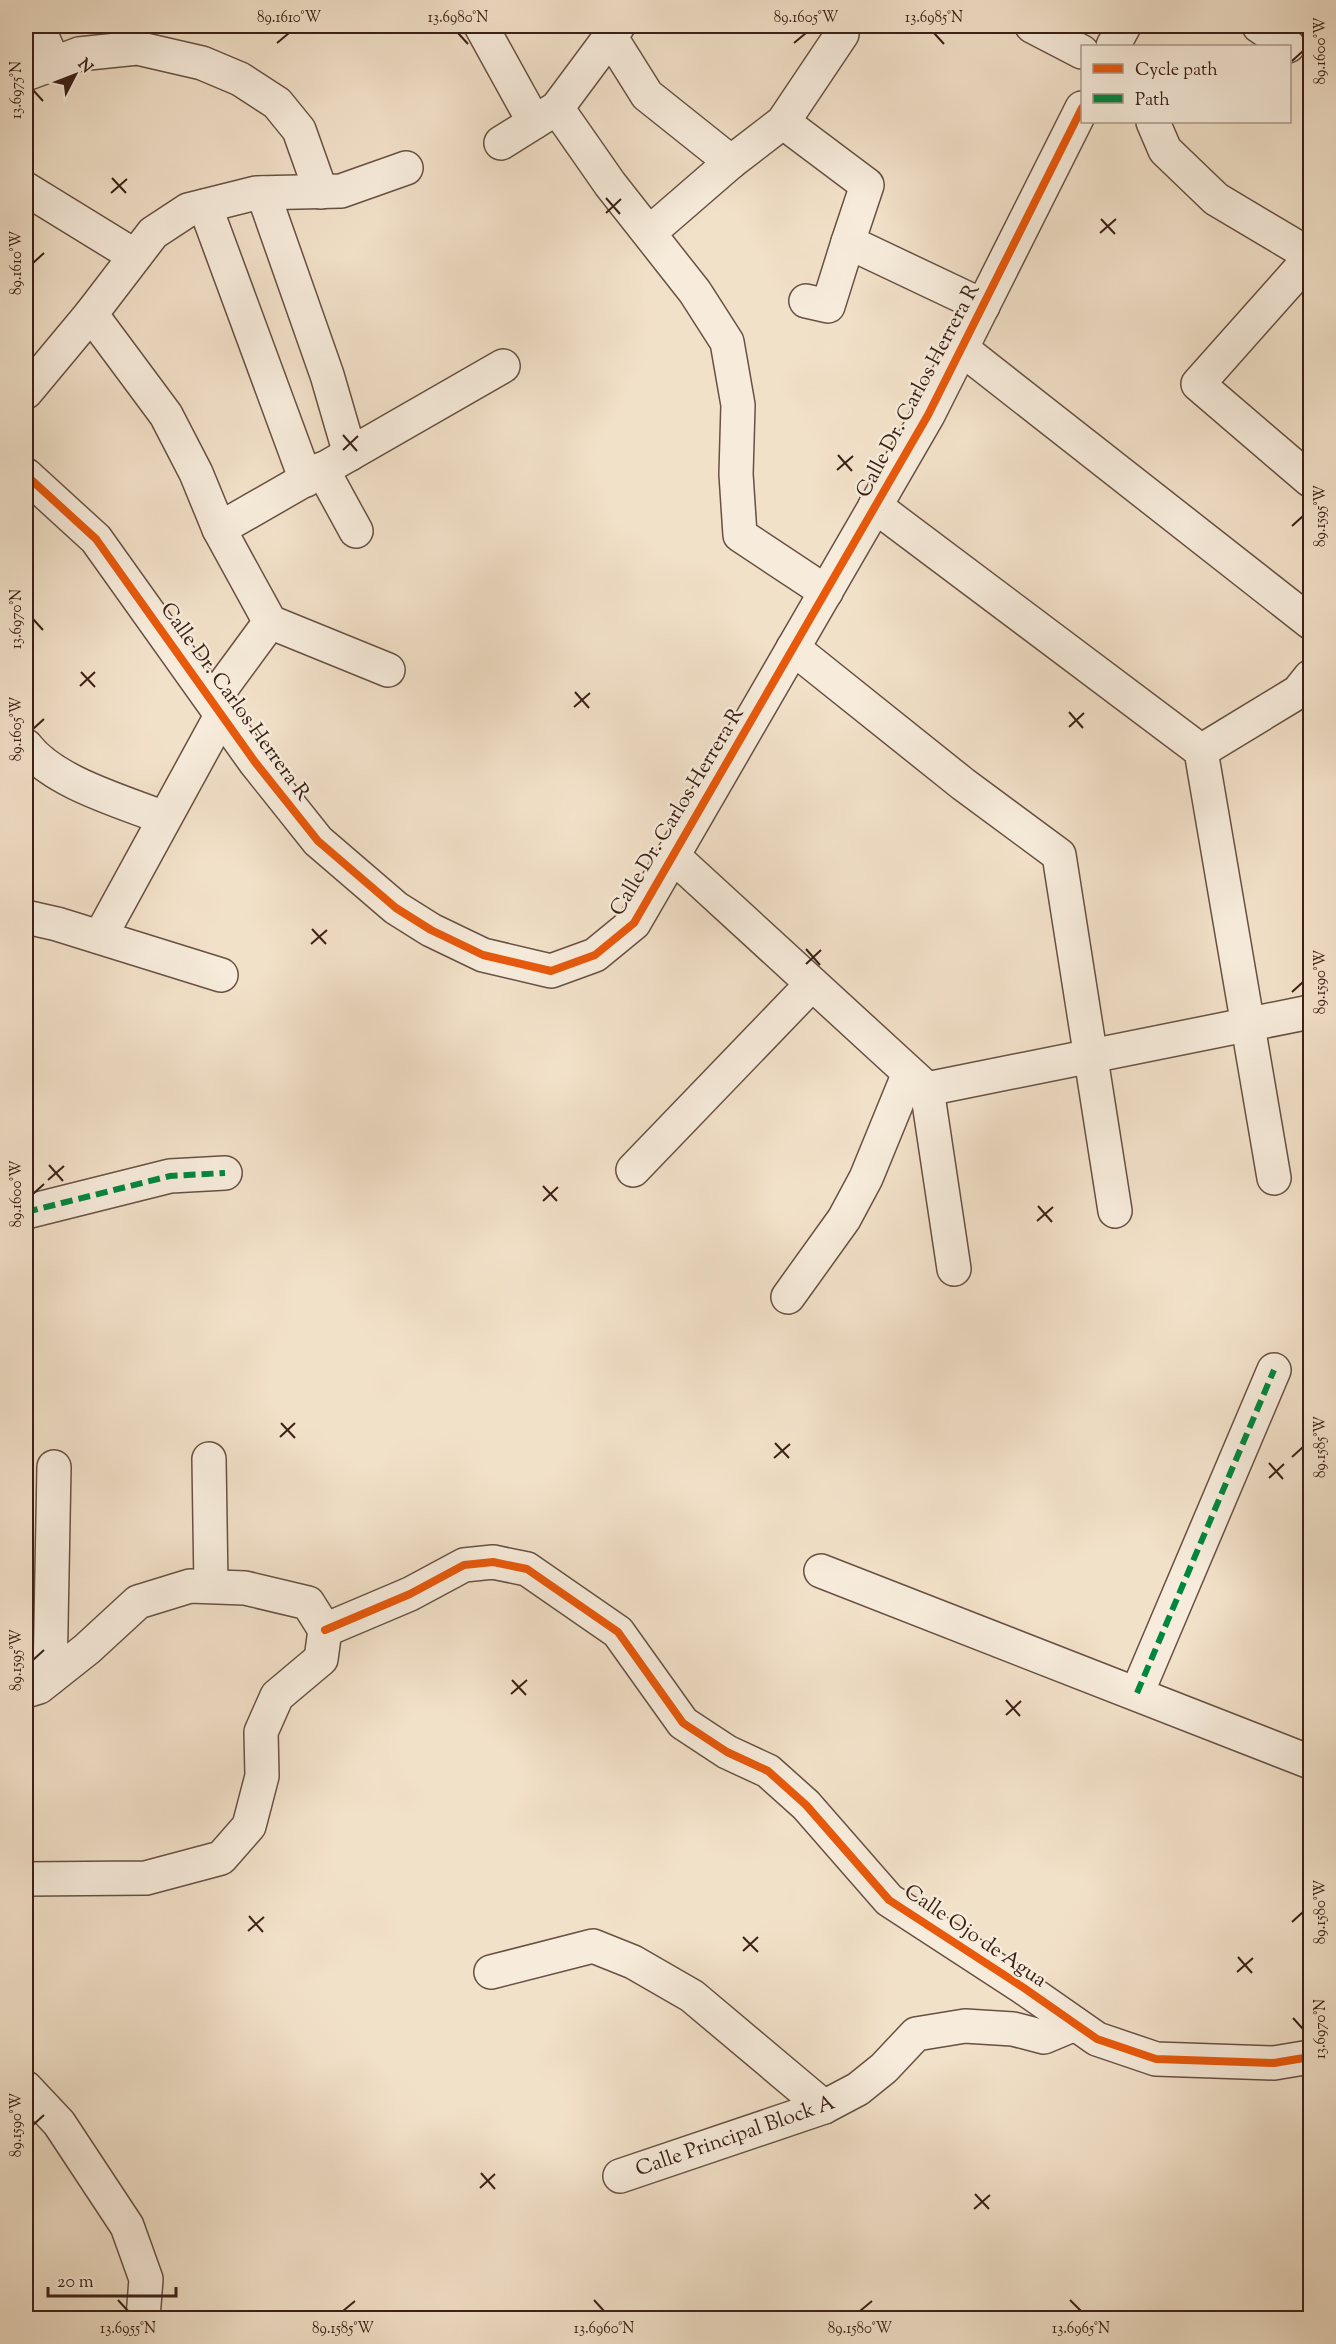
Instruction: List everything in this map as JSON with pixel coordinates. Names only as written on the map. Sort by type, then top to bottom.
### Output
[{"type":"street","points":[[37,26],[40,69],[79,54],[108,38],[137,48],[202,63],[240,79],[278,103],[298,130],[321,192]]},
{"type":"street","points":[[482,26],[545,115],[610,184],[695,292],[727,342],[738,405],[736,474],[740,535],[826,592]]},
{"type":"street","points":[[1032,26],[1081,51]]},
{"type":"street","points":[[1114,45],[1124,26]]},
{"type":"street","points":[[1137,26],[1137,45]]},
{"type":"street","points":[[1259,26],[1286,45]]},
{"type":"street","points":[[501,143],[545,115],[614,31],[647,95],[731,162]]},
{"type":"street","points":[[649,233],[731,162],[783,122],[842,34]]},
{"type":"street","points":[[1291,48],[1311,63]]},
{"type":"street","name":"Calle Dr. Carlos Herrera R","points":[[26,475],[96,539],[255,762],[318,842],[396,908],[431,930],[483,955],[551,971],[595,955],[634,923],[928,416],[1081,112]]},
{"type":"street","points":[[783,122],[867,185],[828,306],[806,301]]},
{"type":"street","points":[[1153,123],[1165,150],[1216,199],[1311,257],[1198,384],[1309,476]]},
{"type":"street","points":[[26,392],[91,314],[153,233],[188,210],[263,193],[341,191],[406,168]]},
{"type":"street","points":[[26,189],[135,256]]},
{"type":"street","points":[[263,193],[327,375],[326,467]]},
{"type":"street","points":[[206,206],[356,531]]},
{"type":"street","points":[[848,242],[983,306]]},
{"type":"street","points":[[91,314],[166,415],[196,472],[219,529],[270,622],[388,670]]},
{"type":"street","points":[[962,349],[1311,622]]},
{"type":"street","points":[[219,529],[502,366]]},
{"type":"street","points":[[875,506],[1201,751],[1274,1178]]},
{"type":"street","points":[[100,938],[164,818],[217,708],[270,622]]},
{"type":"street","points":[[793,648],[963,784],[1059,855],[1115,1211]]},
{"type":"street","points":[[1201,751],[1298,692],[1311,677]]},
{"type":"street","points":[[26,746],[32,754],[71,781],[164,818]]},
{"type":"street","points":[[673,856],[918,1081],[954,1269]]},
{"type":"street","points":[[26,917],[221,975]]},
{"type":"street","points":[[633,1170],[812,984]]},
{"type":"street","points":[[918,1081],[1091,1056],[1311,1012]]},
{"type":"street","points":[[788,1297],[844,1219],[918,1081]]},
{"type":"street","points":[[26,1212],[170,1176],[225,1173]]},
{"type":"street","points":[[1137,1694],[1274,1370]]},
{"type":"street","points":[[209,1459],[211,1586]]},
{"type":"street","points":[[38,1684],[54,1467]]},
{"type":"street","name":"Calle Ojo de Agua","points":[[325,1630],[410,1594],[464,1565],[493,1562],[527,1569],[618,1632],[683,1723],[727,1752],[768,1771],[807,1805],[889,1900],[1024,1988],[1097,2039],[1156,2059],[1274,2062],[1311,2057]]},
{"type":"street","points":[[821,1571],[1311,1762]]},
{"type":"street","points":[[26,1879],[146,1878],[221,1858],[249,1826],[262,1776],[261,1732],[277,1696],[321,1659],[325,1630],[308,1604],[245,1587],[190,1586],[138,1602],[87,1649],[38,1684]]},
{"type":"street","points":[[491,1972],[593,1946],[633,1962],[692,1995],[824,2107]]},
{"type":"street","name":"Calle Principal Block A","points":[[620,2176],[824,2107],[858,2088],[875,2075],[916,2034],[965,2026],[1013,2028],[1044,2037],[1075,2024]]},
{"type":"street","points":[[26,2088],[58,2123],[127,2226],[146,2278],[143,2319]]},
{"type":"marked path","points":[[26,1212],[170,1176],[225,1173]]},
{"type":"marked path","points":[[1137,1693],[1274,1370]]},
{"type":"cycle path","points":[[26,475],[96,539],[255,762],[318,841],[396,908],[431,930],[483,955],[551,971],[595,955],[634,923],[928,415],[1081,110]]},
{"type":"cycle path","points":[[325,1630],[410,1594],[464,1565],[493,1562],[527,1569],[618,1632],[683,1723],[727,1752],[768,1771],[806,1805],[889,1900],[1024,1988],[1097,2039],[1156,2059],[1274,2063],[1310,2057]]}]
